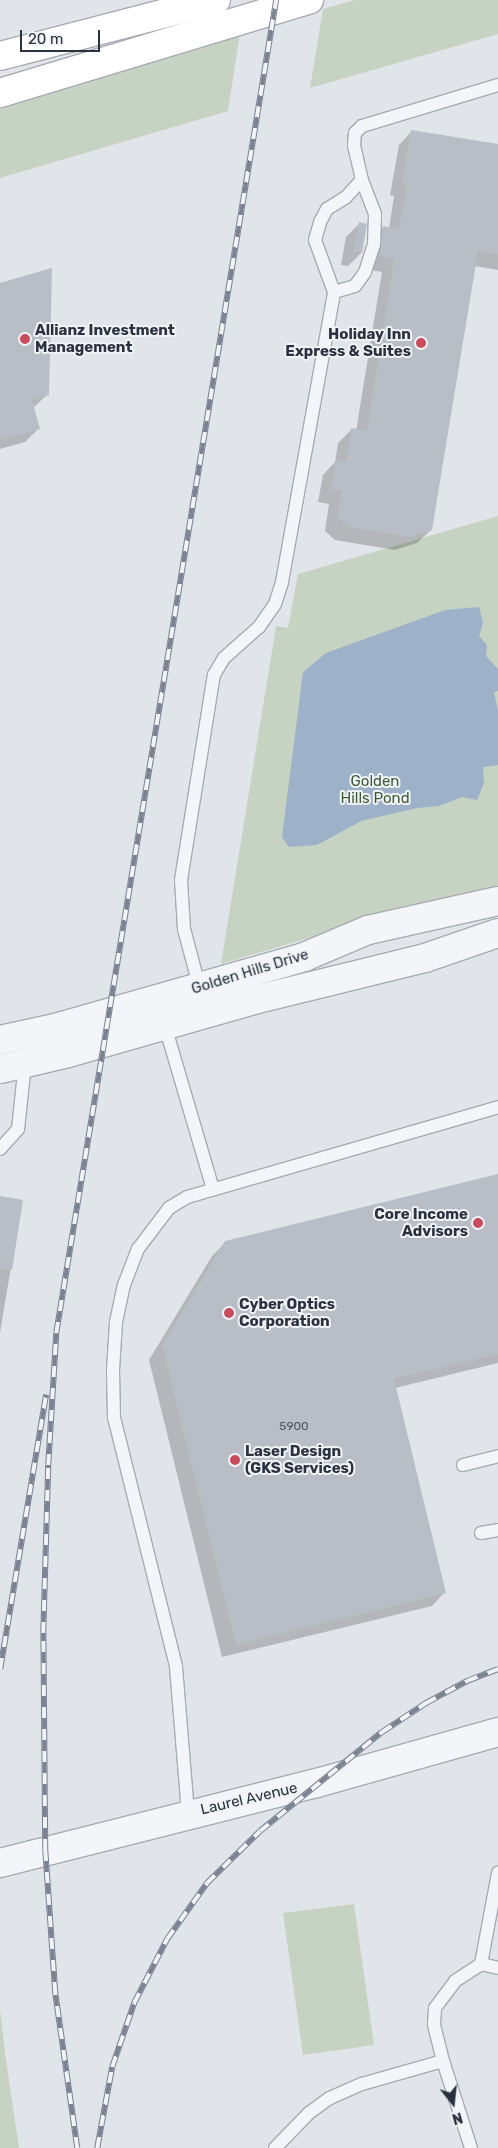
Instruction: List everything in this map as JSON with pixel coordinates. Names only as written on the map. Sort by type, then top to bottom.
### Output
[{"type":"highway","points":[[0,56],[216,0]]},
{"type":"highway","points":[[0,93],[309,0]]},
{"type":"street","name":"Golden Hills Drive","points":[[0,1040],[59,1027],[304,957],[368,930],[498,901]]},
{"type":"street","name":"Golden Hills Drive","points":[[12,1066],[166,1026],[207,1013],[425,958],[498,933]]},
{"type":"street","name":"Laurel Avenue","points":[[0,1863],[188,1813],[317,1783],[498,1732]]},
{"type":"lane","points":[[334,292],[355,286],[365,272],[374,244],[375,214],[362,180],[354,146],[354,133],[362,126],[498,85]]},
{"type":"lane","points":[[207,1013],[184,929],[181,880],[214,675],[224,658],[259,627],[275,604],[282,582],[334,292],[315,240],[328,209],[346,197],[362,180]]},
{"type":"lane","points":[[166,1026],[213,1189]]},
{"type":"lane","points":[[0,1149],[18,1129],[12,1066]]},
{"type":"lane","points":[[188,1813],[176,1666],[114,1418],[113,1370],[116,1322],[124,1285],[138,1249],[169,1208],[187,1197],[498,1107]]},
{"type":"lane","points":[[463,1465],[498,1456]]},
{"type":"lane","points":[[481,1533],[498,1530]]},
{"type":"lane","points":[[471,2148],[443,2061],[434,2024],[435,2008],[456,1981],[480,1964],[498,1873]]},
{"type":"lane","points":[[480,1964],[498,1968]]},
{"type":"lane","points":[[275,2148],[309,2114],[330,2098],[362,2084],[443,2061]]},
{"type":"green space","points":[[355,0],[498,0],[498,34],[310,88],[323,9]]},
{"type":"green space","points":[[240,33],[228,111],[0,178],[0,104]]},
{"type":"green space","name":"Golden Hills Pond","points":[[498,516],[498,891],[375,918],[221,964],[276,626],[288,628],[298,574]]},
{"type":"green space","points":[[354,1904],[374,2045],[303,2055],[283,1913]]},
{"type":"green space","points":[[0,2009],[5,2053],[19,2148],[0,2148]]},
{"type":"water","name":"Golden Hills Pond","points":[[479,607],[483,623],[479,636],[487,645],[486,656],[498,669],[498,691],[494,692],[498,711],[498,765],[483,767],[484,783],[477,800],[462,797],[439,806],[417,808],[361,821],[317,845],[289,847],[282,837],[303,672],[326,653],[445,610]]},
{"type":"building","name":"Holiday Inn Express & Suites","points":[[411,130],[498,144],[498,255],[478,251],[432,530],[410,537],[349,527],[337,517],[342,491],[331,489],[336,460],[346,462],[351,428],[367,431],[394,259],[379,256],[383,226],[399,229],[407,183],[402,182]]},
{"type":"building","points":[[359,222],[367,224],[362,253],[353,252]]},
{"type":"building","name":"Allianz Investment Management","points":[[52,268],[49,395],[32,400],[40,429],[0,440],[0,283]]},
{"type":"building","points":[[498,1174],[498,1354],[394,1379],[446,1593],[236,1645],[162,1345],[225,1241]]},
{"type":"building","points":[[0,1196],[23,1200],[12,1270],[0,1269]]},
{"type":"railway","points":[[77,2148],[55,1993],[45,1850],[43,1633],[48,1465],[56,1333],[276,0]]},
{"type":"railway","points":[[0,1669],[46,1395]]},
{"type":"railway","points":[[97,2148],[112,2067],[134,2003],[167,1939],[207,1883],[260,1831],[382,1732],[426,1703],[467,1681],[498,1669]]},
{"type":"place","name":"Allianz Investment Management","points":[[25,339]]},
{"type":"place","name":"Holiday Inn Express & Suites","points":[[421,343]]},
{"type":"place","name":"Core Income Advisors","points":[[478,1223]]},
{"type":"place","name":"Cyber Optics Corporation","points":[[229,1313]]},
{"type":"place","name":"Laser Design (GKS Services)","points":[[235,1460]]}]
